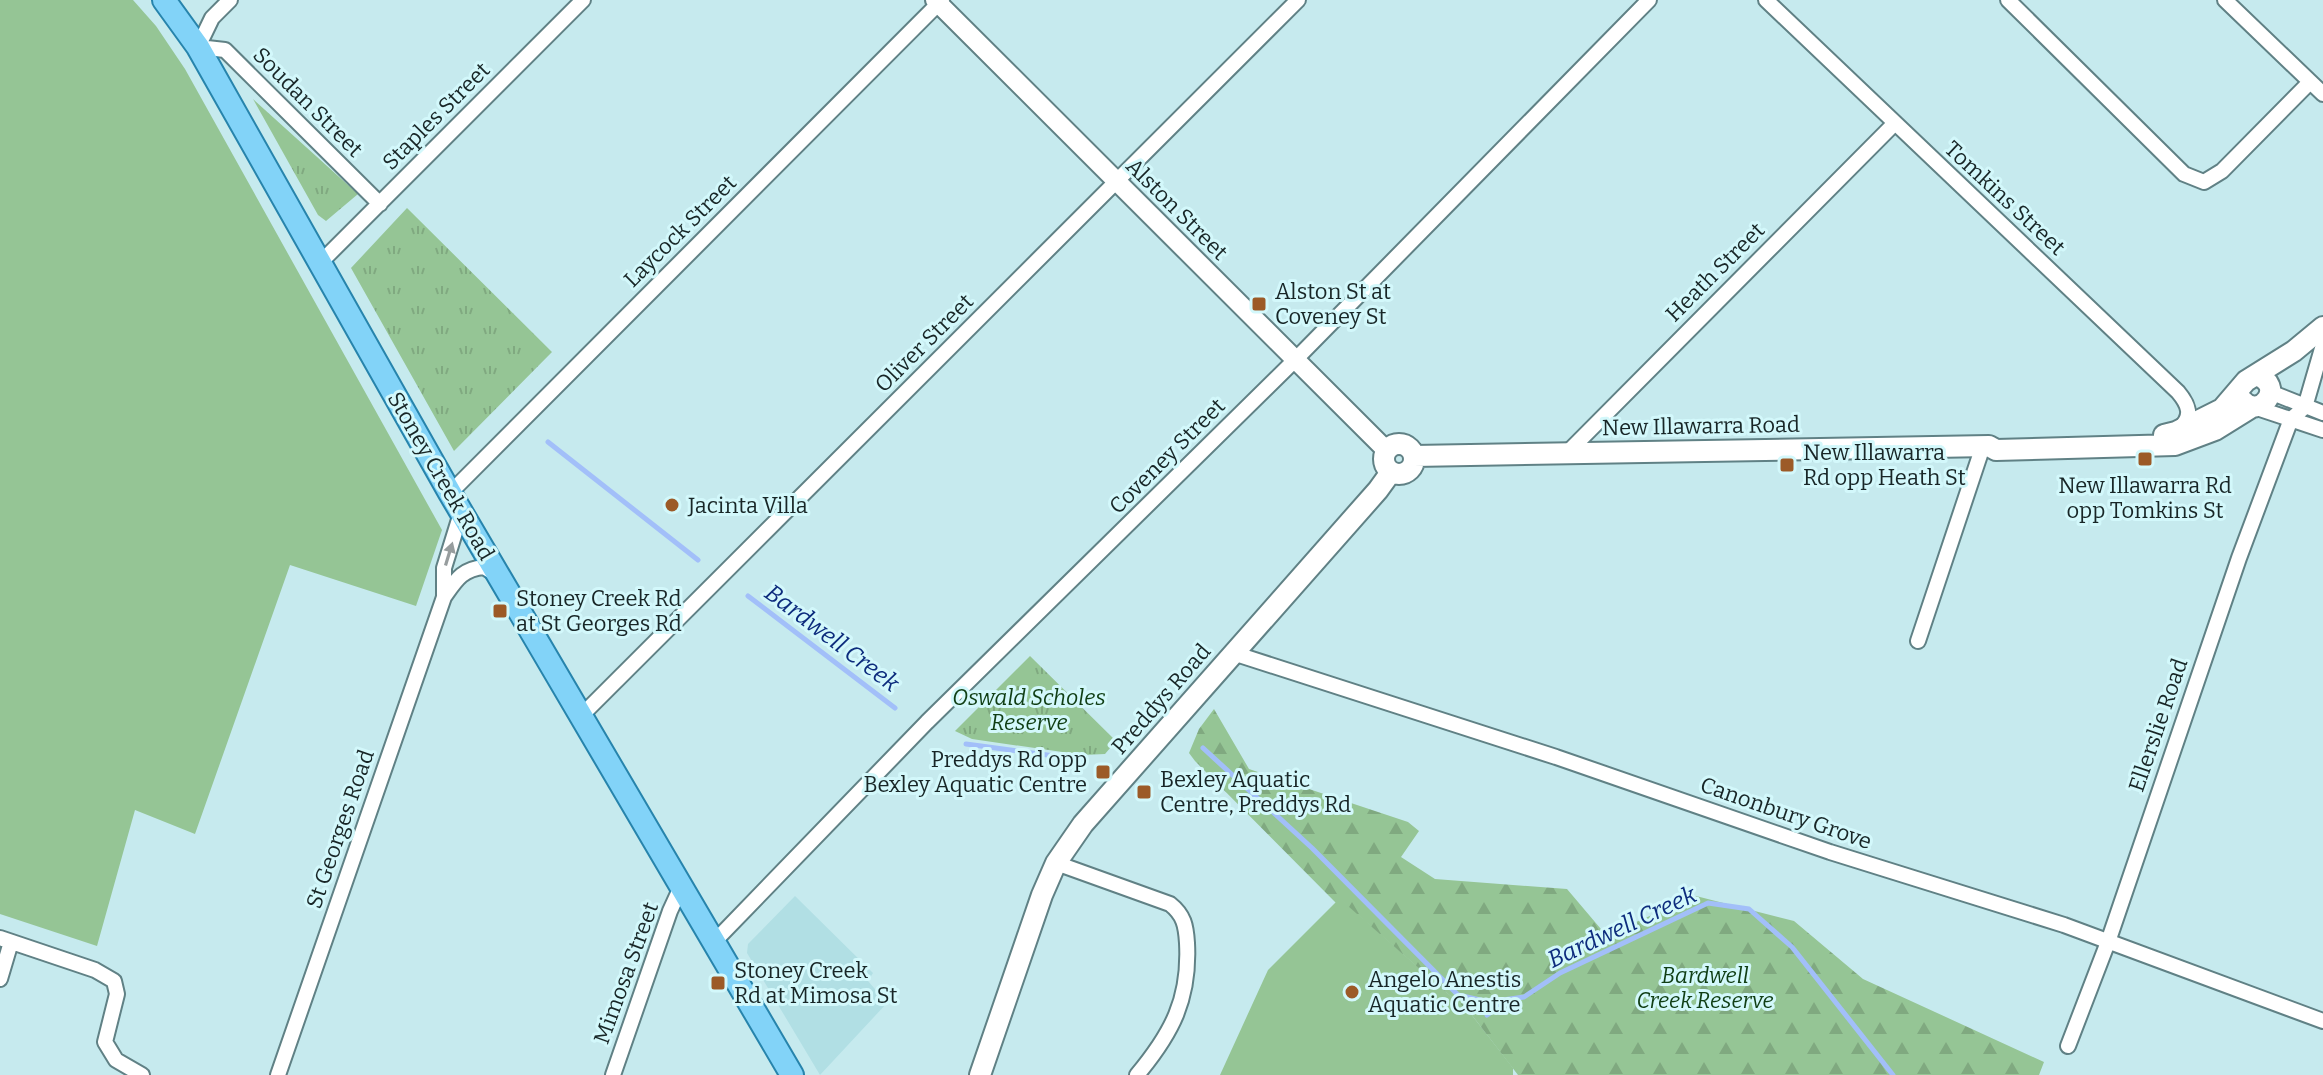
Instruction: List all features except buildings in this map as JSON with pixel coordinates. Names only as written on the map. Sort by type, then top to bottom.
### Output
[{"type":"main road","name":"Stoney Creek Road","points":[[164,0],[198,47],[461,513],[792,1075]]},
{"type":"main road","name":"New Illawarra Road","points":[[1414,456],[1986,446],[1996,442],[2149,437],[2174,433],[2222,409],[2259,386],[2294,351],[2320,335]]},
{"type":"main road","name":"New Illawarra Road","points":[[1986,446],[1996,450],[2175,445],[2215,430],[2264,402],[2259,386]]},
{"type":"main road","points":[[1402,445],[1411,450],[1413,466],[1409,471],[1391,472],[1385,463],[1387,451],[1402,445]]},
{"type":"main road","name":"Preddys Road","points":[[980,1075],[1056,863],[1083,824],[1391,472]]},
{"type":"street","points":[[198,47],[212,18],[230,0]]},
{"type":"street","name":"Staples Street","points":[[320,263],[583,0]]},
{"type":"street","name":"Oliver Street","points":[[581,716],[1298,0]]},
{"type":"street","name":"Coveney Street","points":[[714,942],[927,722],[1295,360],[1649,0]]},
{"type":"street","name":"Tomkins Street","points":[[1766,0],[2178,392],[2188,405],[2189,414],[2174,433]]},
{"type":"street","points":[[2008,0],[2184,174],[2204,182],[2222,171],[2310,82]]},
{"type":"street","points":[[2225,0],[2323,94]]},
{"type":"street","name":"Alston Street","points":[[938,1],[1115,182],[1387,451]]},
{"type":"street","name":"Laycock Street","points":[[450,493],[938,1]]},
{"type":"street","name":"Soudan Street","points":[[198,47],[225,50],[380,204]]},
{"type":"street","name":"Heath Street","points":[[1568,452],[1894,124]]},
{"type":"street","points":[[2291,419],[2305,407],[2320,335]]},
{"type":"street","points":[[2259,386],[2323,413]]},
{"type":"street","points":[[2253,407],[2323,430]]},
{"type":"street","name":"Ellerslie Road","points":[[2068,1046],[2108,942],[2239,558],[2291,419]]},
{"type":"street","points":[[1918,641],[1986,446]]},
{"type":"street","name":"St Georges Road","points":[[444,597],[444,568],[461,513]]},
{"type":"street","name":"St Georges Road","points":[[278,1075],[444,597],[463,572],[469,569],[484,567],[499,576]]},
{"type":"street","name":"Canonbury Grove","points":[[1233,653],[1556,757],[1816,847],[2064,925],[2323,1021]]},
{"type":"street","points":[[1056,863],[1170,904],[1185,924],[1187,969],[1183,999],[1154,1053],[1137,1075]]},
{"type":"street","name":"Mimosa Street","points":[[613,1075],[681,887]]},
{"type":"street","points":[[0,979],[6,940],[95,970],[114,981],[117,994],[105,1042],[116,1060],[142,1075]]},
{"type":"shaded area","points":[[795,896],[873,973],[868,981],[887,1003],[820,1075],[747,953],[748,944]]},
{"type":"green space","points":[[0,0],[133,0],[156,26],[185,69],[442,530],[416,606],[290,565],[195,834],[135,810],[97,946],[0,914]]},
{"type":"green space","points":[[253,99],[358,194],[326,221],[318,215]]},
{"type":"green space","points":[[407,208],[552,352],[454,451],[351,268]]},
{"type":"green space","name":"Oswald Scholes Reserve","points":[[1030,656],[1116,741],[1105,754],[1083,755],[972,739],[955,731]]},
{"type":"green space","name":"Bardwell Creek Reserve","points":[[1214,709],[1249,769],[1408,822],[1419,831],[1401,857],[1435,879],[1567,889],[1606,935],[1696,896],[1794,921],[1863,979],[2044,1062],[2039,1075],[1518,1075],[1471,1014],[1340,899],[1336,903],[1195,761],[1189,753],[1199,729]]},
{"type":"green space","name":"Angelo Anestis Aquatic Centre","points":[[1340,898],[1471,1014],[1513,1068],[1513,1075],[1220,1075],[1268,970]]},
{"type":"waterway","name":"Bardwell Creek","points":[[548,442],[698,560]]},
{"type":"waterway","name":"Bardwell Creek","points":[[748,596],[895,708]]},
{"type":"waterway","name":"Bardwell Creek","points":[[966,744],[1084,760]]},
{"type":"waterway","name":"Bardwell Creek","points":[[1203,748],[1312,848],[1458,995],[1489,1002],[1524,997],[1560,973],[1708,903],[1749,909],[1792,947],[1893,1075]]},
{"type":"waterway","points":[[1487,1015],[1509,1000]]},
{"type":"place","name":"Alston St at Coveney St","points":[[1259,304]]},
{"type":"place","name":"New Illawarra Rd opp Tomkins St","points":[[2145,459]]},
{"type":"place","name":"New Illawarra Rd opp Heath St","points":[[1787,465]]},
{"type":"place","name":"Jacinta Villa","points":[[672,505]]},
{"type":"place","name":"Stoney Creek Rd at St Georges Rd","points":[[500,611]]},
{"type":"place","name":"Preddys Rd opp Bexley Aquatic Centre","points":[[1103,772]]},
{"type":"place","name":"Bexley Aquatic Centre, Preddys Rd","points":[[1144,792]]},
{"type":"place","name":"Stoney Creek Rd at Mimosa St","points":[[718,983]]},
{"type":"place","name":"Angelo Anestis Aquatic Centre","points":[[1352,992]]}]
